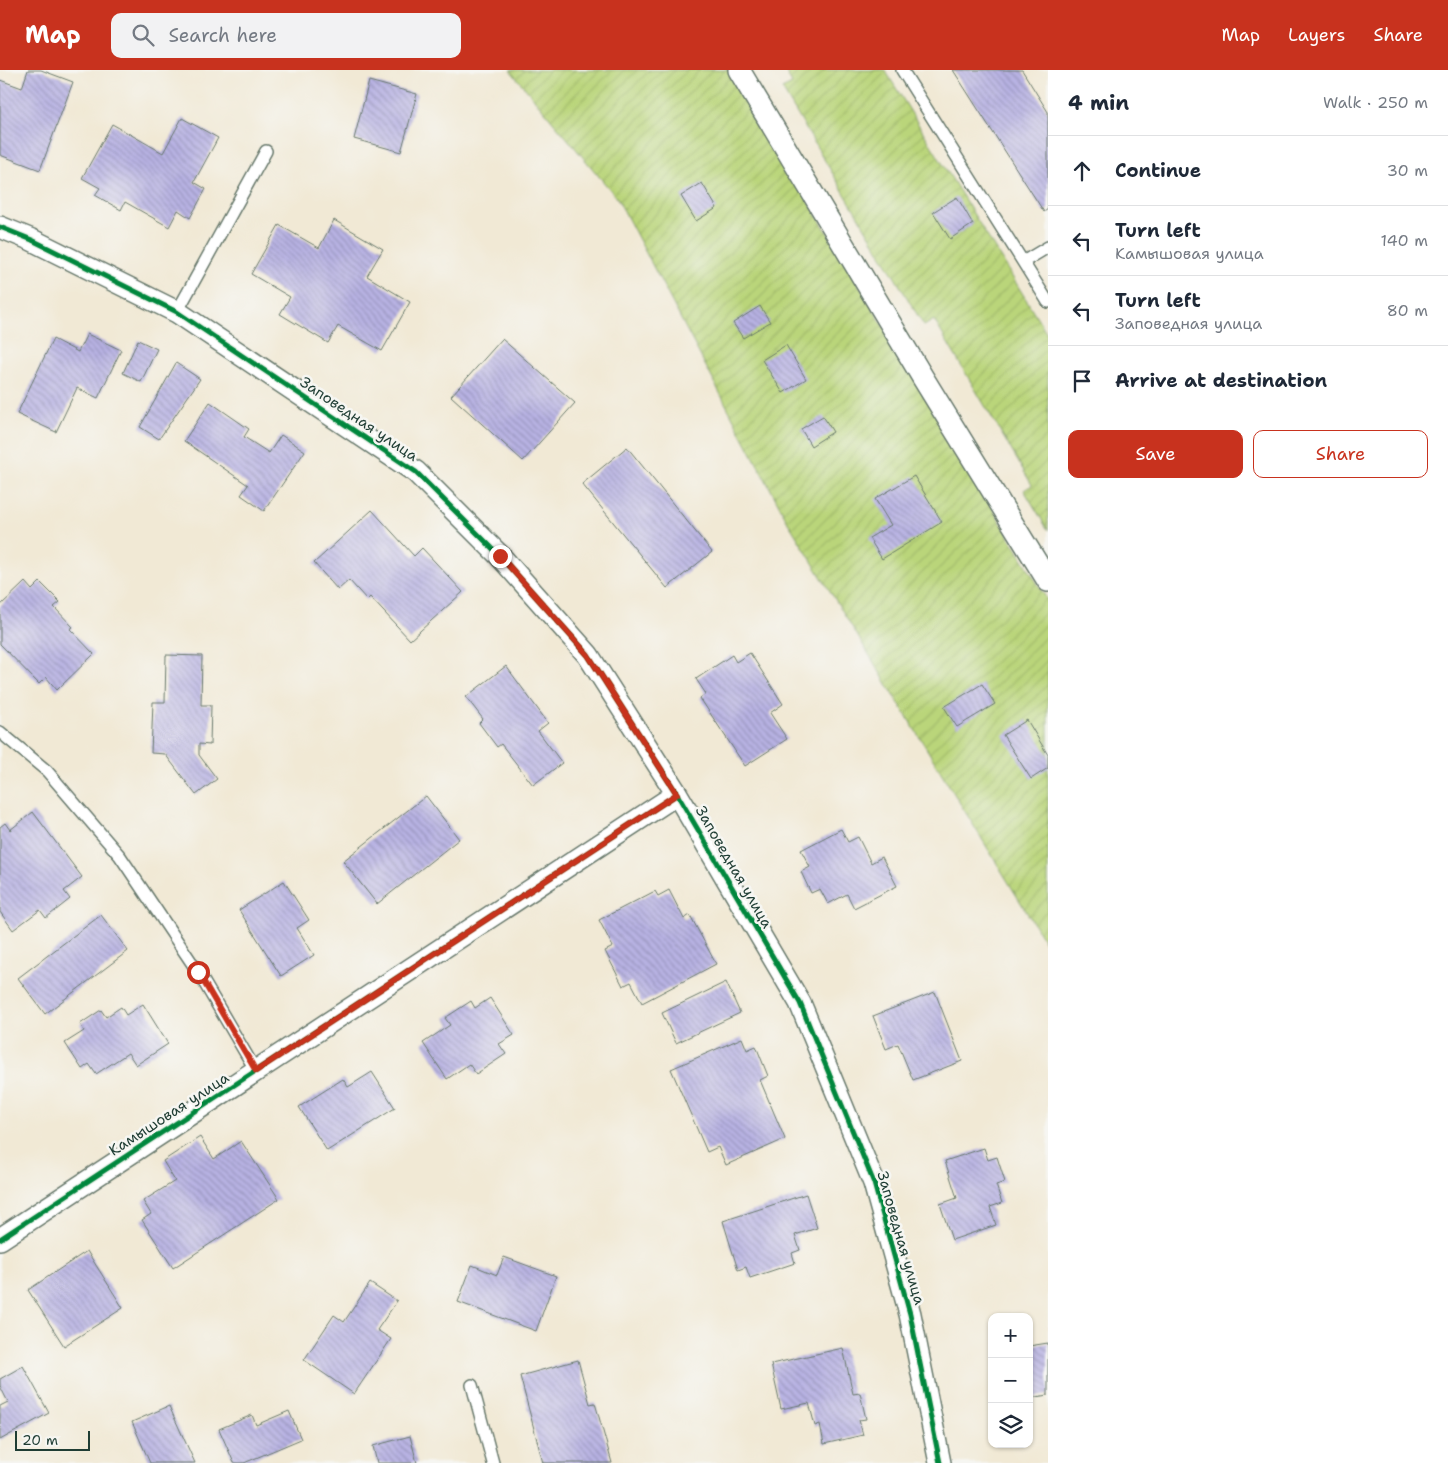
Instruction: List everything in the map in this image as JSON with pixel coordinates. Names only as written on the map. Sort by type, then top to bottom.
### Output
[{"type":"street","points":[[739,70],[923,378],[1048,581]]},
{"type":"street","name":"Заповедная улица","points":[[0,227],[32,240],[177,312],[416,472],[500,556],[588,655],[677,794],[800,1003],[874,1183],[910,1314],[940,1463]]},
{"type":"street","name":"Камышовая улица","points":[[0,1239],[677,794]]},
{"type":"lane","points":[[902,70],[1048,302]]},
{"type":"lane","points":[[177,312],[266,151]]},
{"type":"lane","points":[[1023,262],[1048,247]]},
{"type":"lane","points":[[0,732],[47,770],[120,856],[198,972],[256,1071]]},
{"type":"lane","points":[[472,1385],[493,1463]]},
{"type":"green space","points":[[510,70],[730,70],[1048,601],[1048,947],[789,524],[617,198]]},
{"type":"green space","points":[[785,70],[885,70],[1048,335],[1048,530],[1024,490],[1032,485],[934,320],[924,326],[782,89],[792,84]]},
{"type":"building","points":[[28,70],[41,70],[73,82],[40,170],[0,155],[0,80],[22,88]]},
{"type":"building","points":[[953,70],[1022,70],[1048,112],[1048,209],[1044,212]]},
{"type":"building","points":[[369,81],[417,94],[401,152],[354,139]]},
{"type":"building","points":[[182,118],[218,138],[194,182],[206,189],[190,218],[178,210],[169,227],[125,202],[121,210],[95,195],[100,188],[82,178],[112,124],[163,153]]},
{"type":"building","points":[[702,183],[717,208],[696,221],[681,196]]},
{"type":"building","points":[[957,197],[973,224],[950,239],[933,212]]},
{"type":"building","points":[[334,220],[383,249],[367,276],[410,302],[382,351],[338,326],[328,343],[280,314],[290,297],[251,274],[279,225],[319,248]]},
{"type":"building","points":[[760,306],[770,322],[743,338],[733,323]]},
{"type":"building","points":[[87,334],[121,350],[98,398],[77,388],[56,432],[17,414],[53,339],[78,352]]},
{"type":"building","points":[[502,339],[575,403],[523,461],[451,396]]},
{"type":"building","points":[[138,340],[157,349],[141,382],[123,373]]},
{"type":"building","points":[[786,345],[806,379],[783,393],[762,360]]},
{"type":"building","points":[[176,363],[200,379],[159,439],[140,427]]},
{"type":"building","points":[[210,402],[249,429],[244,437],[269,453],[281,435],[305,451],[264,511],[241,495],[248,485],[184,441]]},
{"type":"building","points":[[823,416],[833,432],[811,446],[801,429]]},
{"type":"building","points":[[627,447],[712,552],[667,588],[582,484]]},
{"type":"building","points":[[914,476],[942,522],[882,559],[869,538],[891,525],[875,499]]},
{"type":"building","points":[[372,510],[414,556],[422,548],[463,592],[410,640],[370,597],[367,600],[349,580],[338,590],[314,563]]},
{"type":"building","points":[[25,582],[32,590],[40,582],[60,602],[54,607],[73,627],[70,629],[94,654],[57,690],[46,677],[39,684],[0,644],[0,606]]},
{"type":"building","points":[[750,653],[783,704],[770,713],[787,739],[745,766],[700,698],[706,694],[696,679],[732,655],[736,662]]},
{"type":"building","points":[[166,655],[202,656],[201,705],[211,705],[210,745],[199,744],[199,755],[217,779],[196,795],[165,754],[151,753],[153,702],[165,702]]},
{"type":"building","points":[[506,666],[548,723],[538,731],[562,763],[533,785],[501,744],[497,747],[479,723],[483,719],[466,697]]},
{"type":"building","points":[[982,684],[995,704],[957,727],[944,707]]},
{"type":"building","points":[[1027,720],[1048,755],[1048,768],[1031,779],[1003,735]]},
{"type":"building","points":[[426,796],[459,839],[377,904],[343,861]]},
{"type":"building","points":[[33,812],[82,877],[64,891],[70,899],[46,918],[40,910],[13,930],[0,912],[0,827],[5,823],[10,830]]},
{"type":"building","points":[[841,829],[848,842],[858,837],[871,863],[882,857],[897,886],[854,908],[847,894],[828,904],[820,889],[811,893],[801,872],[810,867],[801,850]]},
{"type":"building","points":[[284,881],[309,920],[297,928],[314,955],[281,976],[239,910]]},
{"type":"building","points":[[669,890],[684,919],[690,915],[716,964],[642,1003],[631,982],[623,986],[605,951],[613,947],[599,920],[655,891],[658,896]]},
{"type":"building","points":[[101,915],[128,951],[45,1014],[18,978]]},
{"type":"building","points":[[726,982],[740,1013],[676,1043],[662,1013]]},
{"type":"building","points":[[935,992],[962,1061],[913,1080],[898,1044],[886,1049],[873,1016]]},
{"type":"building","points":[[490,998],[514,1035],[499,1044],[506,1054],[476,1074],[469,1064],[447,1079],[423,1043],[450,1025],[445,1018],[471,1001],[475,1008]]},
{"type":"building","points":[[143,1004],[168,1044],[136,1065],[128,1053],[96,1074],[89,1064],[82,1069],[65,1043],[84,1031],[80,1024],[101,1010],[106,1017],[121,1007],[126,1015]]},
{"type":"building","points":[[742,1038],[747,1050],[756,1046],[768,1076],[760,1080],[785,1139],[726,1165],[718,1147],[707,1152],[671,1069]]},
{"type":"building","points":[[372,1072],[395,1108],[327,1151],[299,1107],[343,1079],[348,1087]]},
{"type":"building","points":[[200,1137],[214,1159],[241,1141],[279,1199],[173,1268],[142,1220],[151,1214],[143,1201],[175,1181],[163,1161]]},
{"type":"building","points":[[984,1148],[988,1160],[997,1157],[1005,1182],[996,1185],[1002,1203],[990,1207],[996,1225],[952,1240],[940,1204],[957,1198],[945,1161]]},
{"type":"building","points":[[806,1194],[817,1228],[795,1235],[800,1250],[792,1253],[795,1263],[750,1278],[746,1267],[738,1270],[723,1221]]},
{"type":"building","points":[[87,1251],[123,1308],[64,1346],[28,1290]]},
{"type":"building","points":[[504,1257],[556,1276],[536,1331],[458,1302],[472,1265],[497,1275]]},
{"type":"building","points":[[370,1283],[397,1301],[377,1330],[391,1339],[354,1394],[304,1360],[334,1315],[344,1322]]},
{"type":"building","points":[[1048,1343],[1048,1395],[1033,1397],[1033,1358],[1033,1345]]},
{"type":"building","points":[[843,1348],[853,1394],[860,1393],[866,1419],[859,1420],[863,1435],[824,1444],[820,1424],[815,1426],[809,1403],[781,1409],[771,1364]]},
{"type":"building","points":[[578,1360],[590,1404],[595,1403],[612,1463],[543,1463],[520,1376]]},
{"type":"building","points":[[23,1366],[49,1413],[0,1440],[0,1406],[8,1402],[0,1386],[0,1379]]},
{"type":"building","points":[[169,1406],[195,1463],[150,1463],[132,1422]]},
{"type":"building","points":[[289,1411],[301,1439],[244,1463],[234,1463],[219,1429],[252,1415],[256,1425]]},
{"type":"building","points":[[410,1436],[417,1463],[377,1463],[373,1446]]},
{"type":"cycle path","points":[[0,227],[32,240],[177,312],[416,472],[500,556],[588,655],[677,794],[800,1003],[874,1183],[910,1314],[940,1463]]},
{"type":"cycle path","points":[[0,1239],[677,794]]},
{"type":"route","points":[[198,972],[256,1071],[677,794],[588,655],[500,556]]}]
